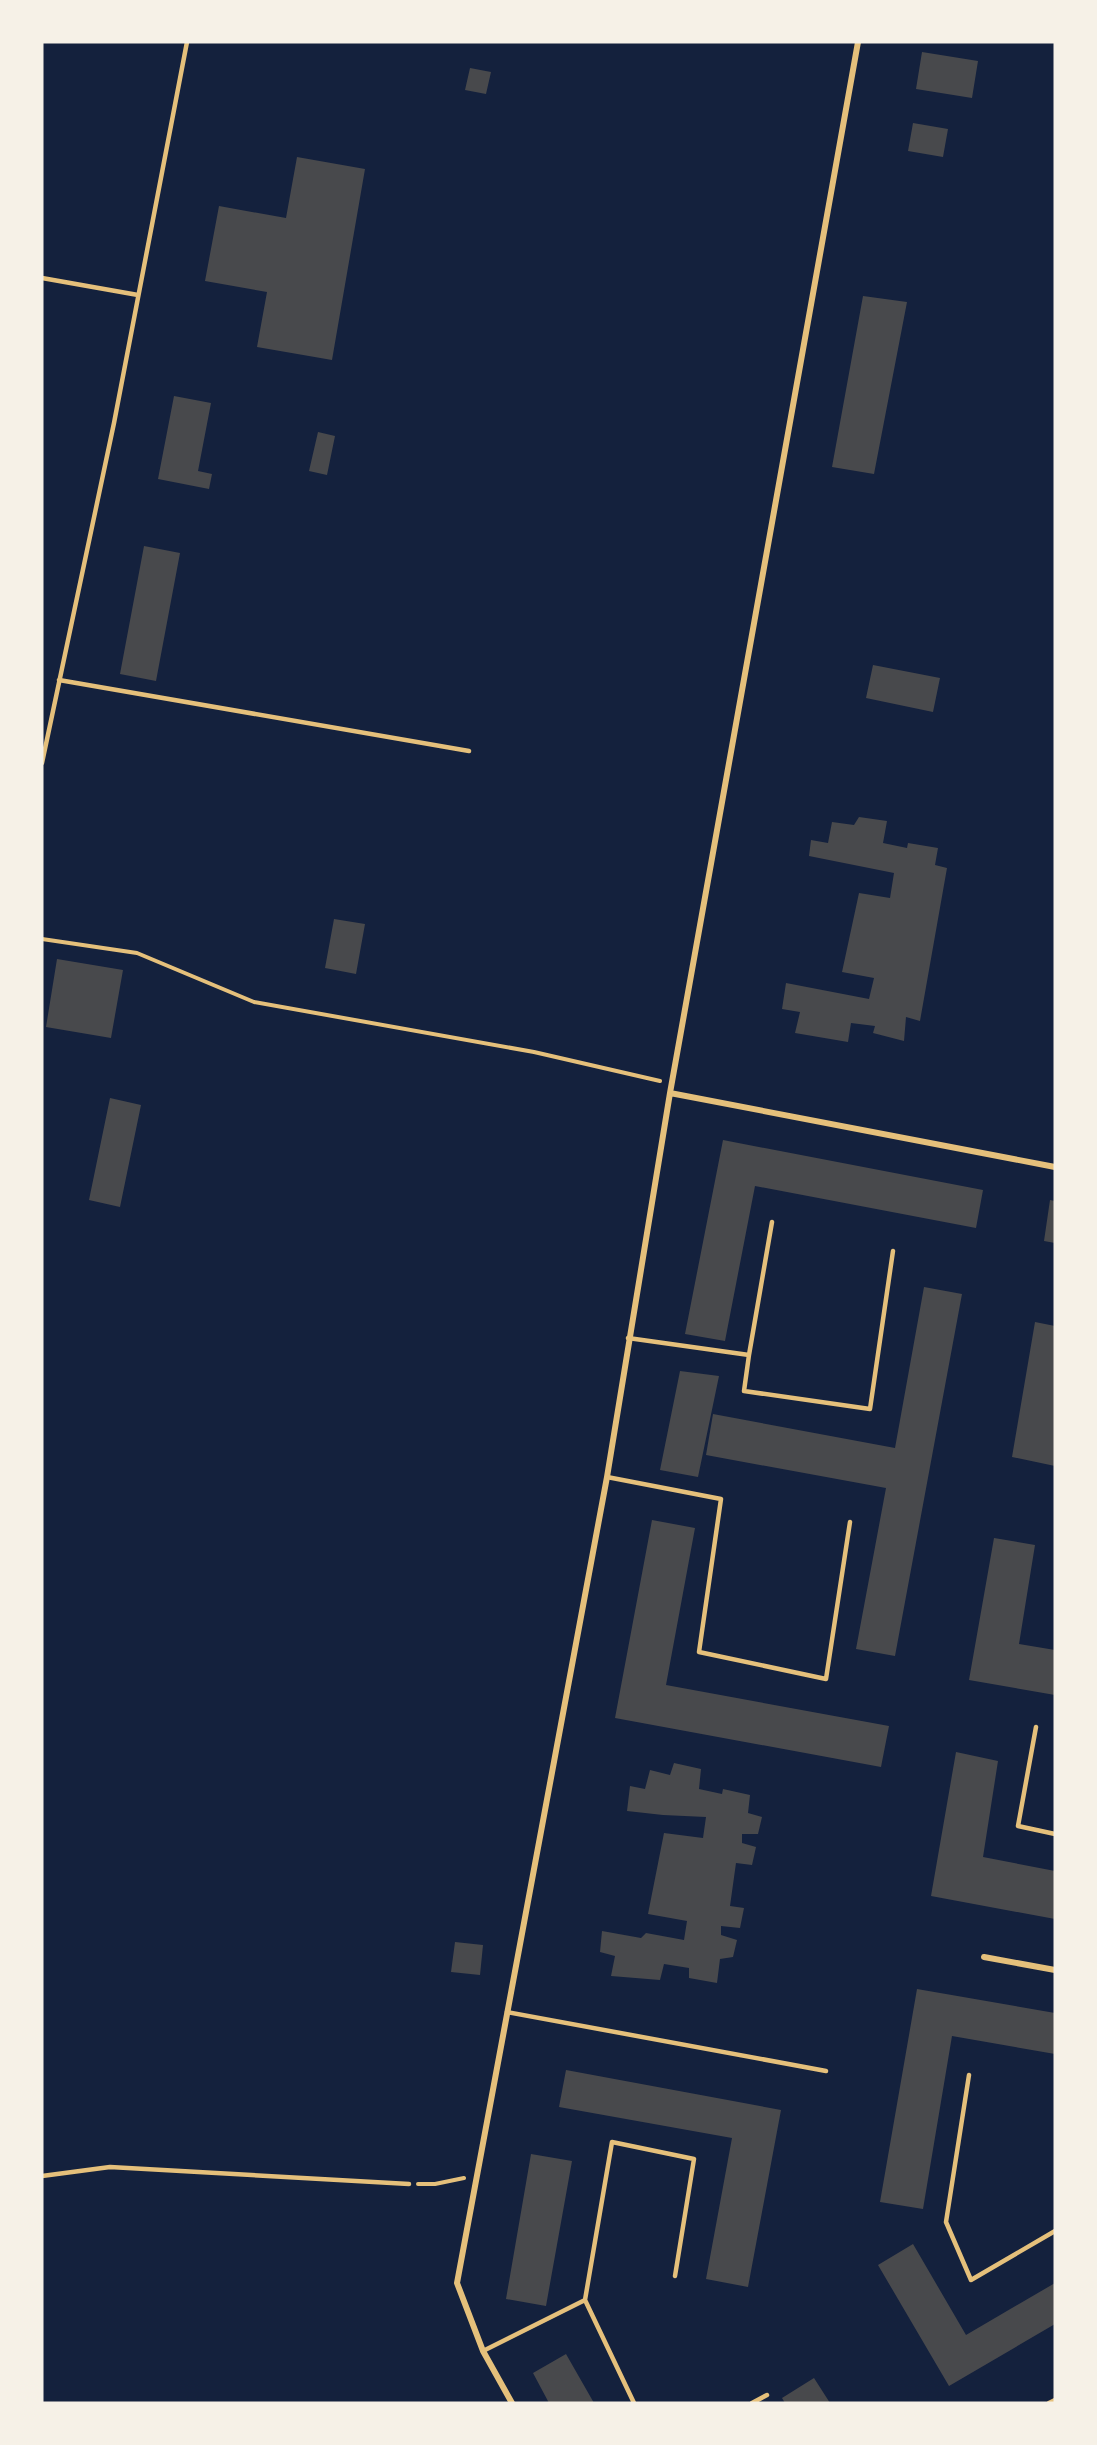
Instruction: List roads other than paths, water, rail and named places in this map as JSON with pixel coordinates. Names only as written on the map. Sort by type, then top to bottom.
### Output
[{"type":"street","points":[[512,2403],[483,2351],[457,2283],[607,1476],[670,1093],[858,42]]},
{"type":"street","points":[[670,1093],[1055,1167]]},
{"type":"street","points":[[984,1957],[1055,1970]]},
{"type":"lane","points":[[42,763],[138,295],[187,42]]},
{"type":"lane","points":[[42,278],[138,295]]},
{"type":"lane","points":[[60,680],[469,751]]},
{"type":"lane","points":[[771,1222],[744,1391],[870,1409],[893,1251]]},
{"type":"lane","points":[[628,1338],[749,1355]]},
{"type":"lane","points":[[607,1476],[721,1499],[699,1652],[826,1679],[850,1522]]},
{"type":"lane","points":[[1036,1727],[1018,1827],[1055,1834]]},
{"type":"lane","points":[[507,2012],[826,2071]]},
{"type":"lane","points":[[969,2075],[946,2222],[971,2280],[1055,2231]]},
{"type":"lane","points":[[634,2403],[585,2301],[612,2142],[694,2159],[675,2276]]},
{"type":"lane","points":[[42,2176],[110,2167],[409,2184]]},
{"type":"lane","points":[[483,2351],[585,2301]]},
{"type":"lane","points":[[752,2403],[767,2395]]},
{"type":"lane","points":[[1049,2403],[1055,2400]]}]
